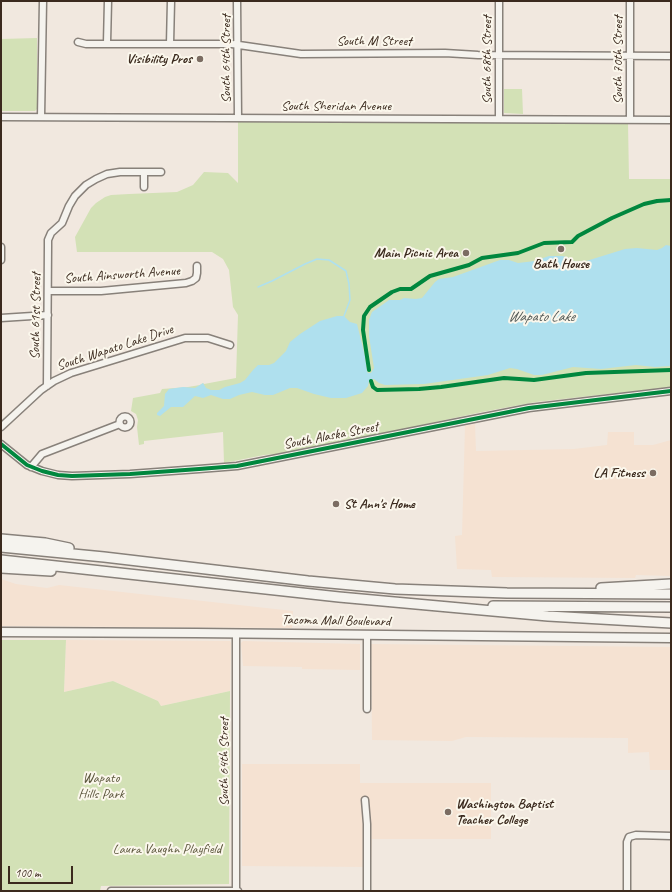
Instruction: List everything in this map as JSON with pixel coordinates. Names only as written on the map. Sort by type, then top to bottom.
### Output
[{"type":"highway","points":[[1,538],[45,543],[104,556]]},
{"type":"highway","points":[[1,547],[104,556],[342,585],[438,591],[671,594]]},
{"type":"highway","points":[[1,560],[339,597],[548,616],[671,623]]},
{"type":"highway","points":[[1,568],[207,583]]},
{"type":"highway","points":[[535,593],[671,584]]},
{"type":"highway","points":[[394,601],[502,606],[671,607]]},
{"type":"main road","name":"Tacoma Mall Boulevard","points":[[1,632],[671,638]]},
{"type":"street","points":[[41,117],[43,1]]},
{"type":"street","points":[[107,43],[108,1]]},
{"type":"street","points":[[170,44],[172,1]]},
{"type":"street","name":"South 64th Street","points":[[237,1],[238,118]]},
{"type":"street","name":"South 68th Street","points":[[499,1],[499,118]]},
{"type":"street","name":"South 70th Street","points":[[630,1],[630,120]]},
{"type":"street","name":"South M Street","points":[[78,42],[86,44],[222,43],[238,44],[301,54],[445,53],[499,55],[671,56]]},
{"type":"street","name":"South Sheridan Avenue","points":[[1,117],[499,118],[671,120]]},
{"type":"street","name":"South 61st Street","points":[[47,386],[48,240],[51,233],[62,223],[72,201],[86,185],[107,174],[120,172],[144,172]]},
{"type":"street","points":[[144,187],[144,172],[161,172]]},
{"type":"street","points":[[1,247],[1,260]]},
{"type":"street","name":"South Ainsworth Avenue","points":[[48,291],[101,291],[181,284],[190,282],[196,278],[198,273],[197,266]]},
{"type":"street","points":[[1,318],[48,314]]},
{"type":"street","name":"South Wapato Lake Drive","points":[[1,427],[47,386],[62,377],[81,370],[185,338],[208,338],[230,345]]},
{"type":"street","name":"South Alaska Street","points":[[1,444],[31,467],[52,474],[72,476],[136,474],[228,467],[529,408],[671,391]]},
{"type":"street","points":[[31,467],[42,454],[120,424]]},
{"type":"street","name":"South 64th Street","points":[[236,634],[237,891]]},
{"type":"street","points":[[366,635],[367,709]]},
{"type":"street","points":[[365,800],[367,824],[367,891]]},
{"type":"street","points":[[627,891],[627,842],[629,837],[636,835],[671,836]]},
{"type":"street","points":[[111,891],[237,891]]},
{"type":"shaded area","points":[[475,424],[476,451],[574,449],[607,445],[608,432],[634,432],[634,445],[653,445],[671,440],[671,576],[636,575],[635,578],[492,577],[491,570],[457,569],[455,536],[462,535],[465,426]]},
{"type":"shaded area","points":[[1,579],[16,584],[47,588],[59,585],[293,611],[292,628],[1,626]]},
{"type":"shaded area","points":[[66,640],[230,641],[230,691],[161,706],[158,701],[113,681],[64,692]]},
{"type":"shaded area","points":[[243,641],[360,644],[360,670],[243,666],[241,643]]},
{"type":"shaded area","points":[[371,644],[671,647],[671,770],[650,770],[649,752],[628,753],[628,738],[466,737],[452,741],[372,740]]},
{"type":"shaded area","points":[[242,764],[360,764],[360,783],[491,783],[491,839],[372,839],[371,867],[242,866]]},
{"type":"green space","points":[[37,38],[37,109],[35,111],[1,111],[1,39]]},
{"type":"green space","points":[[504,89],[522,89],[523,114],[504,113]]},
{"type":"green space","points":[[238,122],[628,123],[629,179],[671,179],[671,387],[536,402],[380,434],[224,463],[223,432],[144,441],[144,444],[139,445],[137,427],[138,420],[136,414],[131,411],[133,398],[160,393],[162,389],[188,387],[236,378],[238,315],[233,307],[229,270],[223,259],[212,252],[77,252],[75,237],[91,208],[105,197],[111,195],[177,192],[193,185],[204,172],[228,173],[238,183]]},
{"type":"green space","name":"Wapato Hills Park","points":[[1,640],[66,640],[64,692],[113,681],[158,701],[161,706],[230,691],[229,884],[101,886],[100,891],[1,891]]},
{"type":"water","name":"Wapato Lake","points":[[666,245],[671,246],[671,366],[655,367],[636,365],[601,369],[573,367],[542,375],[534,375],[510,368],[488,375],[424,384],[385,385],[374,379],[369,381],[368,386],[362,393],[346,398],[331,398],[297,388],[290,388],[273,395],[252,392],[230,399],[223,399],[211,395],[203,398],[195,396],[183,407],[171,407],[160,416],[157,415],[157,413],[164,406],[165,394],[169,389],[183,387],[195,388],[203,383],[206,388],[211,390],[219,390],[240,383],[245,380],[258,365],[269,365],[274,363],[286,351],[290,342],[300,334],[320,321],[337,316],[344,316],[350,322],[357,324],[367,371],[368,373],[371,373],[374,368],[369,336],[369,320],[372,312],[389,300],[422,298],[439,279],[453,277],[500,260],[509,260],[518,263],[535,261],[549,256],[562,256],[574,261],[583,262],[625,249],[637,248],[657,250]]},
{"type":"waterway","points":[[258,287],[317,259],[329,260],[346,271],[350,300],[344,316]]},
{"type":"cycle path","points":[[369,370],[363,330],[364,316],[370,307],[392,292],[400,289],[411,289],[430,276],[469,265],[482,258],[518,253],[544,243],[572,242],[578,236],[612,218],[644,204],[671,200]]},
{"type":"cycle path","points":[[371,381],[373,387],[377,390],[419,389],[504,378],[534,380],[586,373],[671,370]]},
{"type":"cycle path","points":[[1,444],[27,465],[58,475],[130,474],[237,466],[529,408],[671,391]]},
{"type":"place","name":"Visibility Pros","points":[[200,59]]},
{"type":"place","name":"Bath House","points":[[561,249]]},
{"type":"place","name":"Main Picnic Area","points":[[466,253]]},
{"type":"place","name":"LA Fitness","points":[[653,473]]},
{"type":"place","name":"St Ann's Home","points":[[336,504]]},
{"type":"place","name":"Washington Baptist Teacher College","points":[[448,812]]},
{"type":"park label","name":"Laura Vaughn Playfield","points":[[167,849]]}]
